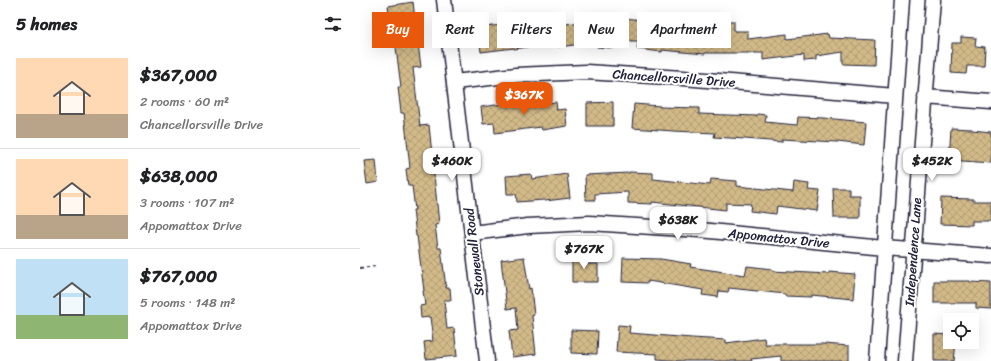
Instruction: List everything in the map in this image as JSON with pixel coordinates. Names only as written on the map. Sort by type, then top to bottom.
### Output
[{"type":"street","name":"Stonewall Road","points":[[444,0],[487,361]]},
{"type":"street","points":[[877,361],[902,0]]},
{"type":"street","name":"Independence Lane","points":[[905,361],[924,98],[933,0]]},
{"type":"street","name":"Chancellorsville Drive","points":[[454,82],[516,75],[586,72],[691,78],[895,96]]},
{"type":"street","points":[[924,98],[991,102]]},
{"type":"street","name":"Appomattox Drive","points":[[472,233],[528,226],[589,223],[700,230],[884,248],[991,256]]},
{"type":"path","points":[[360,268],[376,266],[376,268]]},
{"type":"building","points":[[413,2],[414,12],[389,12],[388,6]]},
{"type":"building","points":[[629,19],[637,19],[637,41],[629,41]]},
{"type":"building","points":[[731,21],[734,21],[734,31],[748,31],[748,39],[787,34],[787,39],[828,34],[829,38],[875,40],[874,65],[843,64],[843,52],[816,56],[816,60],[804,61],[804,55],[763,60],[763,53],[705,54],[637,49],[731,48]]},
{"type":"building","points":[[574,23],[574,45],[566,46],[566,24]]},
{"type":"building","points":[[497,26],[497,48],[514,48],[481,52],[480,48],[489,48],[489,27]]},
{"type":"building","points":[[961,37],[976,38],[975,46],[985,47],[984,66],[967,66],[966,74],[951,73],[952,43],[961,43]]},
{"type":"building","points":[[396,48],[419,48],[421,67],[413,68],[420,126],[429,125],[439,224],[435,225],[438,248],[441,248],[446,288],[450,288],[451,300],[444,300],[447,329],[454,328],[457,356],[426,359],[424,342],[433,341],[430,317],[421,318],[420,306],[425,305],[424,291],[413,210],[415,210],[412,186],[408,186],[406,169],[410,168],[404,113],[401,113],[398,87],[401,87]]},
{"type":"building","points":[[524,101],[525,105],[556,102],[557,110],[565,109],[567,126],[542,130],[541,127],[495,133],[494,123],[483,124],[481,107]]},
{"type":"building","points":[[613,102],[613,126],[587,126],[587,103]]},
{"type":"building","points":[[634,104],[660,107],[699,108],[699,114],[766,115],[765,122],[797,125],[798,117],[866,122],[864,145],[782,139],[782,142],[714,137],[715,133],[632,128]]},
{"type":"building","points":[[951,128],[991,132],[991,163],[949,160]]},
{"type":"building","points":[[376,160],[378,182],[367,184],[364,161]]},
{"type":"building","points":[[629,172],[653,173],[653,179],[710,185],[711,179],[737,181],[737,186],[793,192],[794,182],[809,184],[808,190],[820,191],[817,211],[777,206],[776,214],[750,211],[751,204],[726,203],[726,210],[652,202],[652,204],[628,203],[628,192],[595,194],[595,200],[586,200],[585,175]]},
{"type":"building","points":[[531,174],[532,179],[567,174],[570,198],[517,202],[516,194],[507,194],[506,176]]},
{"type":"building","points":[[833,188],[849,188],[849,195],[860,195],[860,218],[834,218]]},
{"type":"building","points":[[941,198],[991,201],[991,221],[972,221],[972,225],[940,224]]},
{"type":"building","points":[[588,256],[588,264],[598,264],[598,282],[572,282],[572,257]]},
{"type":"building","points":[[524,257],[529,289],[531,288],[536,354],[512,357],[509,331],[518,330],[516,308],[507,309],[501,260]]},
{"type":"building","points":[[623,258],[661,259],[691,264],[690,267],[745,275],[747,266],[772,269],[772,271],[855,274],[853,299],[811,295],[811,297],[785,296],[785,294],[729,288],[728,292],[719,291],[718,297],[702,295],[703,290],[648,281],[648,283],[622,282]]},
{"type":"building","points":[[934,281],[970,281],[991,283],[991,309],[976,308],[976,303],[934,303]]},
{"type":"building","points":[[618,325],[630,326],[629,333],[726,340],[726,343],[764,338],[765,344],[824,344],[849,346],[849,361],[781,361],[781,356],[751,359],[752,361],[683,361],[657,359],[657,354],[616,352]]},
{"type":"building","points":[[571,330],[598,331],[597,354],[571,353]]},
{"type":"building","points":[[934,334],[943,335],[943,349],[955,349],[954,361],[934,361]]}]
